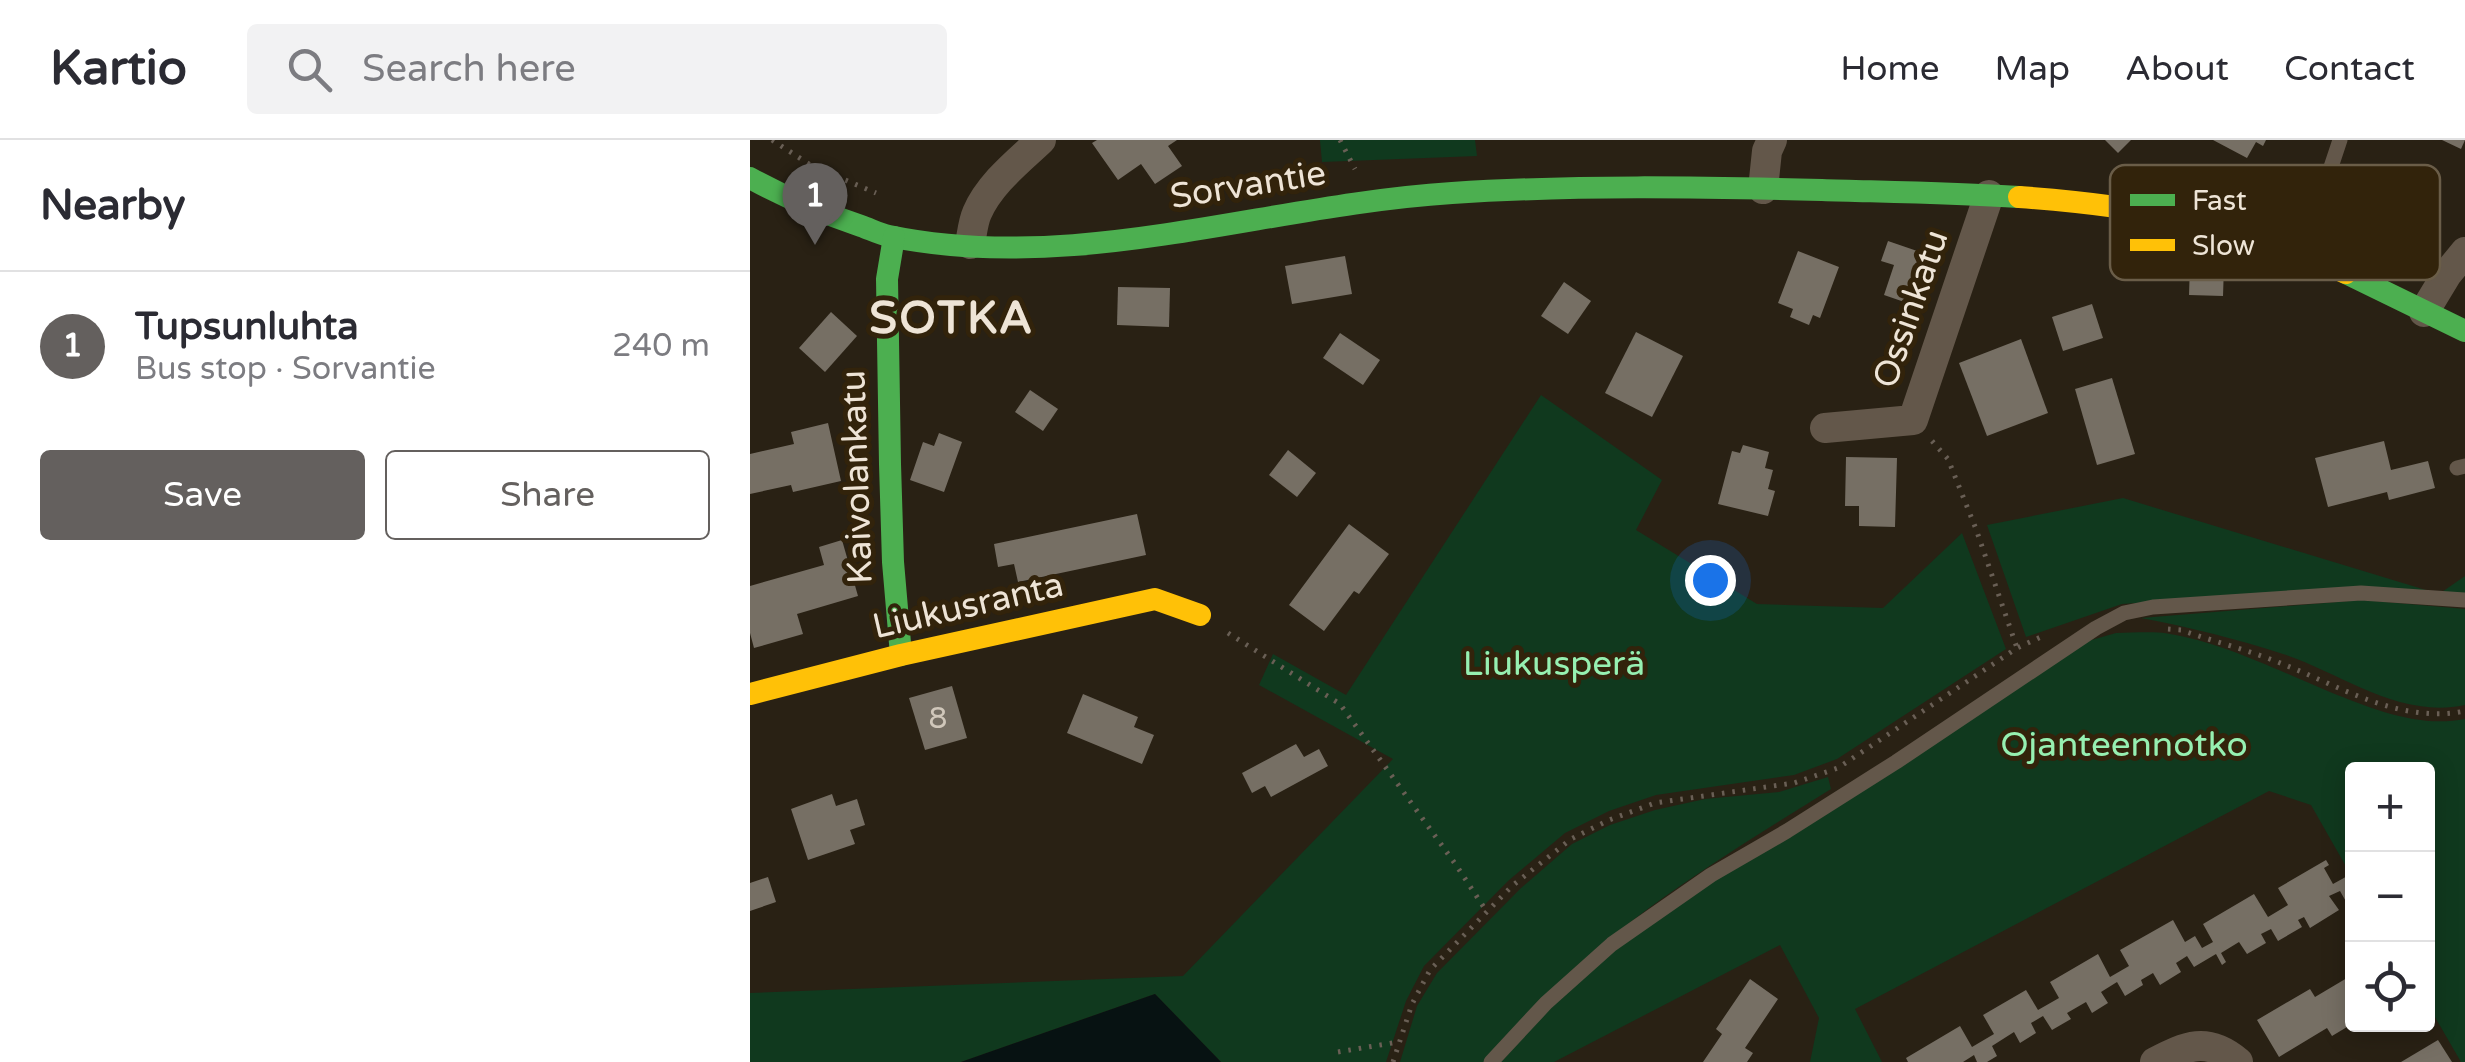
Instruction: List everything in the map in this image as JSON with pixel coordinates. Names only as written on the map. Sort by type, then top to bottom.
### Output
[{"type":"main road","name":"Sorvantie","points":[[750,178],[827,216],[894,237],[1056,246],[1132,239],[1382,198],[1453,192],[1763,189],[1989,195],[2110,205]]},
{"type":"main road","name":"Kaivolankatu","points":[[894,237],[887,279],[892,562],[901,656]]},
{"type":"main road","name":"Sorvantie","points":[[2359,280],[2465,331]]},
{"type":"main road","name":"Liukusranta","points":[[750,694],[1155,599],[1200,615]]},
{"type":"street","points":[[970,244],[977,213],[987,198],[1004,175],[1042,140]]},
{"type":"street","points":[[1763,189],[1772,140]]},
{"type":"street","name":"Ossinkatu","points":[[1825,428],[1913,420],[1989,195]]},
{"type":"street","points":[[2424,312],[2465,252]]},
{"type":"street","points":[[2154,1062],[2196,1045],[2213,1047],[2238,1062]]},
{"type":"lane","points":[[2332,165],[2340,140]]},
{"type":"lane","points":[[1491,1062],[1546,1003],[1626,934],[1711,875],[1896,762],[2086,634],[2124,613],[2153,607],[2361,593],[2465,600]]},
{"type":"path","points":[[1340,140],[1358,176]]},
{"type":"path","points":[[1913,420],[1948,459],[2017,648]]},
{"type":"path","points":[[1200,615],[1340,704],[1456,864],[1486,912]]},
{"type":"path","points":[[1338,1052],[1398,1042]]},
{"type":"green space","points":[[1320,140],[1475,140],[1477,156],[1322,162]]},
{"type":"green space","name":"Liukusperä","points":[[1541,395],[1662,480],[1636,530],[1757,604],[1883,608],[1962,533],[2006,649],[1837,759],[1794,775],[1656,795],[1609,811],[1565,833],[1508,881],[1424,966],[1406,1001],[1386,1062],[1221,1062],[1155,994],[961,1062],[750,1062],[750,993],[1183,976],[1393,759],[1259,685],[1273,654],[1346,695]]},
{"type":"green space","points":[[2123,498],[2439,594],[2465,576],[2465,598],[2360,587],[2122,604],[2026,637],[1987,525]]},
{"type":"green space","points":[[2362,600],[2465,609],[2465,705],[2441,708],[2394,700],[2283,654],[2141,618]]},
{"type":"green space","name":"Ojanteennotko","points":[[2116,633],[2163,633],[2190,638],[2251,658],[2379,710],[2430,721],[2465,719],[2465,1062],[2461,1062],[2435,1017],[2435,762],[2345,762],[2345,865],[2311,805],[2269,791],[1855,1009],[1882,1062],[1810,1062],[1819,1018],[1780,945],[1554,1062],[1501,1062],[1549,1009],[1614,948],[1712,879],[2088,641]]},
{"type":"green space","points":[[1828,777],[1831,789],[1673,891],[1599,947],[1518,1023],[1484,1062],[1400,1062],[1417,1006],[1437,973],[1521,888],[1572,844],[1610,825],[1655,810],[1705,799],[1779,792]]},
{"type":"shaded area","points":[[1155,994],[1221,1062],[961,1062]]},
{"type":"building","points":[[1177,140],[1168,146],[1182,166],[1155,184],[1141,164],[1118,180],[1092,143]]},
{"type":"building","points":[[2105,140],[2131,140],[2118,153]]},
{"type":"building","points":[[2213,140],[2266,140],[2263,146],[2256,142],[2247,158]]},
{"type":"building","points":[[2442,140],[2465,140],[2461,149]]},
{"type":"building","points":[[1888,241],[1923,253],[1917,270],[1927,274],[1916,306],[1884,295],[1894,265],[1881,261]]},
{"type":"building","points":[[1798,251],[1839,267],[1820,318],[1813,315],[1809,325],[1790,317],[1793,309],[1778,303]]},
{"type":"building","points":[[1345,256],[1352,294],[1292,304],[1285,266]]},
{"type":"building","points":[[2190,280],[2224,280],[2223,296],[2189,295]]},
{"type":"building","points":[[1564,282],[1591,301],[1568,334],[1541,316]]},
{"type":"building","points":[[1118,287],[1170,288],[1169,327],[1117,325]]},
{"type":"building","points":[[2092,304],[2103,338],[2063,351],[2052,317]]},
{"type":"building","points":[[831,312],[857,336],[825,372],[799,348]]},
{"type":"building","points":[[1636,332],[1683,356],[1652,417],[1605,393]]},
{"type":"building","points":[[1340,333],[1380,360],[1363,385],[1323,358]]},
{"type":"building","points":[[2021,339],[2048,413],[1987,436],[1959,363]]},
{"type":"building","points":[[2112,378],[2135,454],[2097,465],[2075,389]]},
{"type":"building","points":[[1030,390],[1058,409],[1043,431],[1015,412]]},
{"type":"building","points":[[828,423],[841,481],[793,492],[791,485],[750,494],[750,454],[794,444],[791,432]]},
{"type":"building","points":[[939,433],[962,442],[944,492],[910,480],[923,442],[934,446]]},
{"type":"building","points":[[2384,441],[2391,470],[2428,461],[2435,488],[2389,500],[2387,492],[2328,507],[2315,458]]},
{"type":"building","points":[[1743,445],[1769,452],[1765,468],[1773,470],[1768,489],[1775,491],[1768,516],[1718,504],[1732,451],[1740,453]]},
{"type":"building","points":[[1288,450],[1316,473],[1297,497],[1269,475]]},
{"type":"building","points":[[1846,457],[1897,458],[1895,527],[1859,526],[1859,506],[1845,506]]},
{"type":"building","points":[[1137,514],[1146,555],[1018,582],[1014,564],[998,567],[994,544]]},
{"type":"building","points":[[1349,524],[1389,554],[1324,631],[1289,605]]},
{"type":"building","points":[[842,540],[858,596],[797,614],[803,634],[754,648],[750,633],[750,586],[824,565],[819,547]]},
{"type":"building","points":[[952,686],[967,738],[925,750],[909,698]]},
{"type":"building","points":[[1083,694],[1138,717],[1134,727],[1154,735],[1142,764],[1067,733]]},
{"type":"building","points":[[1296,744],[1304,757],[1319,749],[1328,766],[1271,797],[1265,786],[1252,793],[1242,773]]},
{"type":"building","points":[[832,794],[836,806],[857,799],[865,825],[850,830],[855,844],[808,860],[791,809]]},
{"type":"building","points":[[2326,860],[2329,865],[2324,868],[2333,884],[2345,877],[2345,900],[2340,891],[2329,896],[2339,910],[2310,928],[2304,917],[2298,920],[2302,927],[2278,941],[2271,929],[2261,934],[2266,943],[2247,954],[2239,942],[2221,953],[2226,962],[2222,965],[2216,954],[2194,967],[2187,956],[2176,963],[2181,972],[2160,985],[2153,973],[2125,996],[2117,982],[2101,992],[2108,1003],[2092,1013],[2086,1002],[2067,1013],[2071,1019],[2052,1030],[2043,1016],[2031,1023],[2036,1033],[2020,1043],[2014,1032],[1992,1046],[1997,1056],[1987,1062],[1977,1062],[1974,1055],[1963,1062],[1908,1062],[1906,1058],[1960,1026],[1972,1047],[1994,1034],[1983,1015],[2026,990],[2038,1010],[2059,998],[2050,982],[2098,954],[2110,977],[2129,966],[2120,950],[2173,920],[2185,942],[2195,936],[2202,948],[2213,942],[2203,924],[2254,894],[2268,917],[2288,905],[2278,888]]},
{"type":"building","points":[[768,877],[776,902],[750,911],[750,883]]},
{"type":"building","points":[[1750,979],[1778,999],[1745,1048],[1753,1053],[1747,1062],[1703,1062],[1722,1034],[1716,1029]]},
{"type":"building","points":[[2345,979],[2345,1028],[2332,1036],[2327,1028],[2279,1057],[2257,1020],[2310,989],[2315,997]]},
{"type":"building","points":[[2438,1040],[2452,1062],[2401,1062]]},
{"type":"traffic: fast","points":[[750,178],[804,205],[885,235],[959,246],[1100,243],[1382,200],[1498,190],[1730,188],[2019,197]]},
{"type":"traffic: fast","points":[[894,237],[887,279],[890,464],[901,655]]},
{"type":"traffic: fast","points":[[2360,280],[2465,331]]},
{"type":"traffic: slow","points":[[2019,197],[2110,206]]},
{"type":"traffic: slow","points":[[750,694],[901,655],[1155,599],[1200,615]]},
{"type":"place","name":"Tupsunluhta","points":[[815,245]]},
{"type":"district","name":"SOTKA","points":[[952,319]]}]
